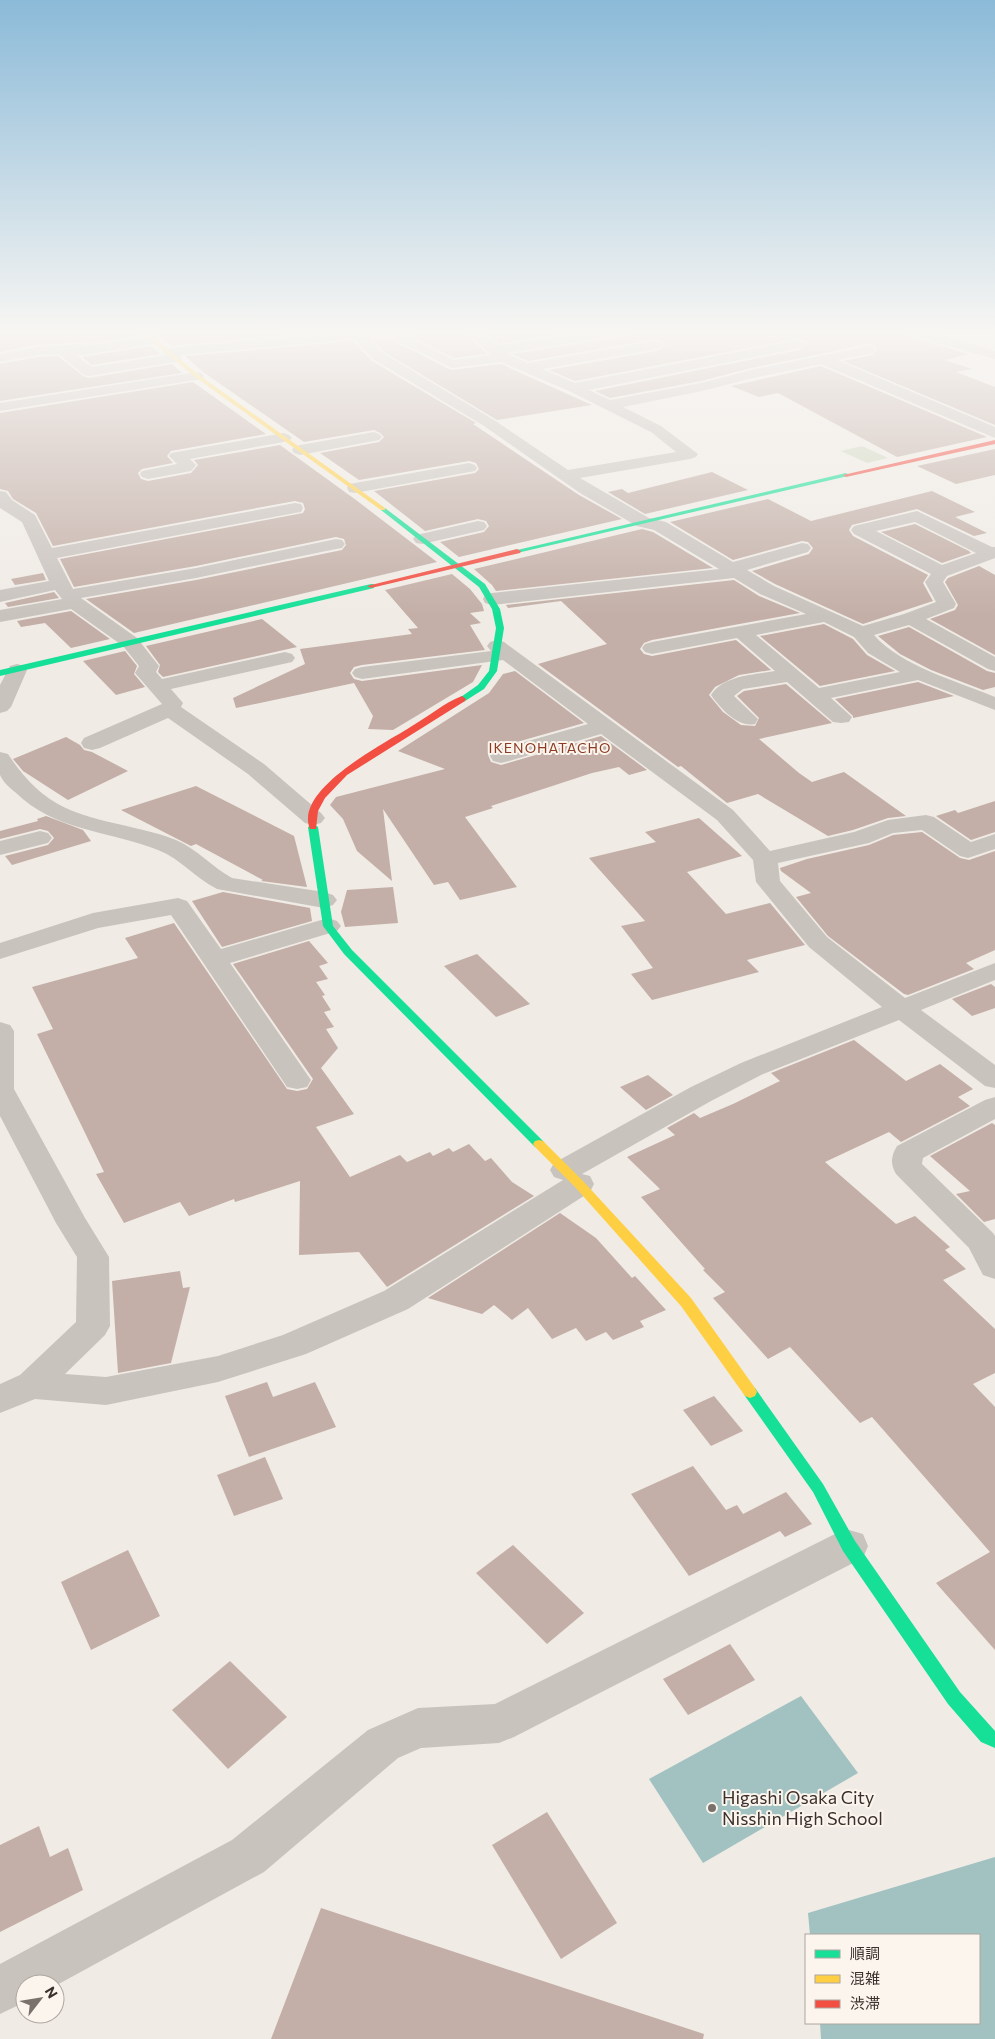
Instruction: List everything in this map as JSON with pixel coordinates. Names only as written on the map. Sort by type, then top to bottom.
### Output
[{"type":"street","points":[[266,425],[355,488],[482,586],[492,599],[500,628],[493,671],[481,687],[344,773],[321,797],[313,811],[313,818],[328,926],[348,952],[572,1177],[686,1302],[818,1488],[849,1546],[954,1698],[987,1736],[995,1740]]},
{"type":"street","points":[[492,425],[586,489],[643,522],[660,526],[767,590],[861,633],[875,649],[920,674],[995,704]]},
{"type":"street","points":[[566,475],[690,454],[649,425]]},
{"type":"street","points":[[977,425],[995,433]]},
{"type":"street","points":[[300,450],[374,437]]},
{"type":"street","points":[[148,474],[185,468],[188,465],[177,456],[284,438]]},
{"type":"street","points":[[0,708],[8,672],[900,462],[995,442]]},
{"type":"street","points":[[355,488],[469,468]]},
{"type":"street","points":[[0,496],[6,504],[29,519],[45,555],[68,594],[130,642],[149,666],[145,673],[173,703],[170,709],[92,743]]},
{"type":"street","points":[[45,555],[295,508]]},
{"type":"street","points":[[422,539],[485,531],[459,513]]},
{"type":"street","points":[[941,572],[860,530],[917,516],[989,558]]},
{"type":"street","points":[[492,599],[736,570],[809,551],[786,539]]},
{"type":"street","points":[[0,616],[68,594],[178,574],[196,573],[336,544]]},
{"type":"street","points":[[861,633],[911,618],[947,604],[934,582],[941,572],[989,558]]},
{"type":"street","points":[[0,596],[68,594]]},
{"type":"street","points":[[652,648],[827,616]]},
{"type":"street","points":[[911,618],[995,665]]},
{"type":"street","points":[[741,632],[841,717]]},
{"type":"street","points":[[362,673],[497,651],[604,726],[725,815],[765,858],[768,882],[818,942],[902,1009],[995,1079]]},
{"type":"street","points":[[157,686],[285,658]]},
{"type":"street","points":[[815,695],[920,674]]},
{"type":"street","points":[[747,719],[721,696],[737,684],[791,675]]},
{"type":"street","points":[[170,709],[256,769],[313,818]]},
{"type":"street","points":[[502,756],[604,726]]},
{"type":"street","points":[[0,759],[15,780],[36,800],[62,815],[164,844],[183,852],[210,876],[226,884],[324,900]]},
{"type":"street","points":[[765,858],[861,838],[888,827],[926,822],[968,851],[995,841]]},
{"type":"street","points":[[0,848],[40,838]]},
{"type":"street","points":[[0,951],[93,921],[178,906],[217,879]]},
{"type":"street","points":[[178,906],[297,1080]]},
{"type":"street","points":[[215,959],[328,926]]},
{"type":"street","points":[[32,1385],[106,1391],[218,1369],[294,1345],[396,1300],[572,1177],[700,1094],[751,1069],[995,972]]},
{"type":"street","points":[[0,1032],[0,1090],[72,1223],[94,1257],[93,1326],[32,1385],[0,1399]]},
{"type":"street","points":[[995,1107],[908,1153],[907,1167],[982,1241],[995,1266]]},
{"type":"street","points":[[0,1990],[248,1856],[383,1744],[418,1728],[499,1723],[849,1546]]},
{"type":"green space","points":[[862,446],[888,458],[867,463],[841,451]]},
{"type":"water","points":[[801,1696],[858,1773],[703,1863],[649,1779]]},
{"type":"water","points":[[995,1857],[995,2039],[821,2039],[820,2024],[980,2024],[980,1934],[810,1934],[808,1913]]},
{"type":"building","points":[[0,425],[254,425],[266,434],[171,451],[167,456],[173,463],[142,469],[138,473],[141,479],[148,481],[191,473],[198,465],[194,460],[280,445],[437,562],[134,633],[86,599],[196,580],[342,550],[346,545],[344,539],[336,537],[196,566],[74,587],[60,559],[303,513],[305,509],[303,503],[295,501],[53,546],[36,513],[13,499],[8,491],[0,489]]},
{"type":"building","points":[[280,425],[475,425],[579,495],[622,519],[459,557],[440,542],[484,532],[489,526],[486,521],[478,519],[425,531],[374,491],[475,473],[479,469],[476,463],[469,461],[359,480],[320,453],[379,442],[384,437],[380,433],[374,430],[304,442]]},
{"type":"building","points":[[838,425],[959,425],[987,437],[897,457]]},
{"type":"building","points":[[995,449],[995,475],[956,484],[917,466]]},
{"type":"building","points":[[712,472],[748,490],[645,514],[608,492],[622,489],[628,493]]},
{"type":"building","points":[[932,491],[975,512],[955,517],[987,533],[974,536],[917,509],[852,525],[849,530],[853,536],[928,575],[923,583],[933,601],[863,624],[775,584],[752,571],[809,554],[813,548],[808,542],[802,541],[733,560],[670,522],[768,499],[811,521]]},
{"type":"building","points":[[915,524],[971,553],[942,563],[881,532]]},
{"type":"building","points":[[642,529],[653,532],[713,568],[496,591],[474,569]]},
{"type":"building","points":[[979,566],[995,575],[995,655],[930,619],[955,610],[958,605],[945,582],[948,578]]},
{"type":"building","points":[[43,573],[46,580],[15,585],[11,579]]},
{"type":"building","points":[[452,574],[470,589],[482,604],[484,611],[470,613],[481,623],[470,625],[485,650],[362,665],[354,667],[350,673],[354,679],[362,681],[482,665],[473,682],[393,730],[368,729],[373,716],[354,683],[236,708],[233,698],[305,664],[300,649],[412,634],[408,629],[418,628],[385,590]]},
{"type":"building","points":[[734,580],[759,596],[800,613],[652,640],[644,643],[640,649],[644,654],[652,656],[736,640],[771,670],[739,675],[715,687],[709,695],[723,712],[741,725],[755,726],[759,718],[737,696],[744,691],[786,684],[832,723],[759,739],[812,782],[844,772],[906,816],[888,818],[828,836],[758,794],[727,803],[681,766],[678,767],[538,664],[607,644],[561,601],[508,608],[506,605]]},
{"type":"building","points":[[54,592],[59,598],[8,607],[5,603]]},
{"type":"building","points":[[71,611],[110,639],[71,648],[45,623],[21,627],[17,621]]},
{"type":"building","points":[[262,619],[297,647],[163,677],[158,672],[160,665],[146,646]]},
{"type":"building","points":[[824,624],[853,639],[867,655],[895,671],[820,686],[760,636]]},
{"type":"building","points":[[909,627],[987,671],[995,673],[995,687],[983,690],[931,670],[900,654],[878,636]]},
{"type":"building","points":[[125,651],[137,666],[134,674],[145,687],[116,695],[83,661]]},
{"type":"building","points":[[515,671],[584,723],[492,749],[488,755],[491,762],[501,765],[601,736],[647,770],[629,775],[619,767],[592,773],[491,806],[493,808],[465,817],[517,887],[460,900],[448,882],[434,885],[383,809],[392,881],[357,851],[343,819],[330,805],[336,797],[445,769],[398,751],[489,693],[503,674]]},
{"type":"building","points":[[918,682],[954,696],[853,718],[835,699]]},
{"type":"building","points":[[66,737],[80,745],[84,750],[92,752],[128,771],[68,800],[23,771],[13,759]]},
{"type":"building","points":[[196,786],[294,836],[307,887],[261,881],[263,880],[196,844],[191,846],[121,810]]},
{"type":"building","points":[[995,801],[995,832],[971,840],[936,816],[955,810],[958,813]]},
{"type":"building","points":[[46,816],[83,830],[91,841],[12,865],[5,856],[48,845],[54,838],[48,831],[40,829],[0,839],[0,831],[38,821],[37,819]]},
{"type":"building","points":[[699,818],[742,856],[687,872],[726,914],[770,903],[805,945],[747,960],[759,972],[652,1000],[631,974],[653,968],[621,926],[645,921],[589,858],[656,842],[645,832]]},
{"type":"building","points":[[922,832],[960,858],[969,860],[995,851],[995,950],[966,963],[974,969],[908,995],[904,994],[828,936],[796,897],[811,893],[781,871],[780,868],[807,859],[869,845],[893,835]]},
{"type":"building","points":[[393,887],[398,923],[345,927],[341,912],[347,890]]},
{"type":"building","points":[[223,892],[310,908],[312,921],[222,947],[192,901]]},
{"type":"building","points":[[174,923],[287,1089],[297,1091],[307,1089],[313,1079],[233,964],[309,941],[328,963],[319,966],[328,979],[316,982],[325,995],[322,996],[331,1010],[324,1012],[334,1027],[326,1029],[338,1048],[321,1068],[354,1114],[316,1127],[350,1177],[400,1155],[407,1162],[430,1152],[433,1156],[449,1148],[453,1152],[469,1144],[485,1161],[491,1158],[512,1182],[534,1196],[387,1287],[359,1252],[299,1255],[300,1181],[235,1202],[234,1199],[189,1216],[180,1202],[124,1223],[96,1174],[104,1172],[37,1034],[53,1029],[32,987],[138,958],[125,938]]},
{"type":"building","points":[[477,954],[530,1004],[496,1017],[444,966]]},
{"type":"building","points":[[991,984],[995,987],[995,1008],[972,1016],[952,999]]},
{"type":"building","points":[[854,1040],[906,1081],[940,1064],[973,1089],[958,1097],[970,1106],[901,1142],[889,1132],[825,1162],[896,1224],[915,1216],[950,1247],[945,1250],[966,1269],[943,1280],[995,1329],[995,1373],[973,1384],[995,1407],[995,1650],[936,1583],[990,1552],[872,1417],[860,1423],[790,1347],[768,1359],[713,1298],[725,1292],[703,1270],[705,1269],[641,1197],[660,1189],[627,1157],[675,1135],[667,1128],[694,1113],[700,1118],[780,1081],[771,1073]]},
{"type":"building","points":[[648,1075],[673,1095],[646,1110],[620,1087]]},
{"type":"building","points":[[992,1123],[995,1125],[995,1219],[984,1222],[956,1194],[970,1191],[930,1156]]},
{"type":"building","points":[[560,1213],[596,1238],[632,1278],[635,1276],[666,1310],[640,1321],[644,1327],[613,1340],[606,1332],[586,1341],[576,1328],[552,1339],[528,1308],[512,1320],[494,1305],[482,1314],[428,1298]]},
{"type":"building","points":[[180,1271],[183,1288],[190,1287],[171,1363],[118,1373],[112,1281]]},
{"type":"building","points":[[267,1382],[273,1397],[315,1382],[336,1427],[249,1457],[225,1396]]},
{"type":"building","points":[[714,1396],[743,1431],[711,1446],[683,1410]]},
{"type":"building","points":[[265,1457],[283,1499],[234,1516],[217,1475]]},
{"type":"building","points":[[693,1466],[726,1510],[737,1505],[743,1514],[786,1492],[812,1524],[785,1537],[780,1531],[689,1576],[631,1494]]},
{"type":"building","points":[[513,1545],[584,1613],[547,1644],[476,1573]]},
{"type":"building","points":[[128,1550],[160,1616],[91,1650],[61,1582]]},
{"type":"building","points":[[730,1644],[755,1680],[688,1715],[663,1679]]},
{"type":"building","points":[[230,1661],[287,1717],[228,1769],[172,1710]]},
{"type":"building","points":[[547,1812],[617,1923],[561,1959],[492,1845]]},
{"type":"building","points":[[39,1826],[50,1857],[68,1848],[83,1890],[0,1932],[0,1845]]},
{"type":"building","points":[[321,1908],[704,2034],[703,2039],[271,2039]]},
{"type":"traffic: fast","points":[[517,551],[846,475]]},
{"type":"traffic: fast","points":[[383,509],[482,586],[496,609],[500,628],[493,671],[481,687],[462,699]]},
{"type":"traffic: fast","points":[[0,673],[371,586]]},
{"type":"traffic: fast","points":[[313,827],[328,926],[348,952],[539,1144]]},
{"type":"traffic: fast","points":[[750,1392],[818,1488],[849,1546],[954,1698],[987,1736],[995,1740]]},
{"type":"traffic: slow","points":[[266,425],[383,509]]},
{"type":"traffic: slow","points":[[539,1144],[579,1184],[686,1302],[750,1392]]},
{"type":"traffic: jam","points":[[846,475],[995,442]]},
{"type":"traffic: jam","points":[[371,586],[517,551]]},
{"type":"traffic: jam","points":[[313,827],[313,811],[321,797],[344,773],[462,699]]},
{"type":"place","name":"Higashi Osaka City Nisshin High School","points":[[712,1808]]},
{"type":"district","name":"IKENOHATACHO","points":[[550,748]]}]
